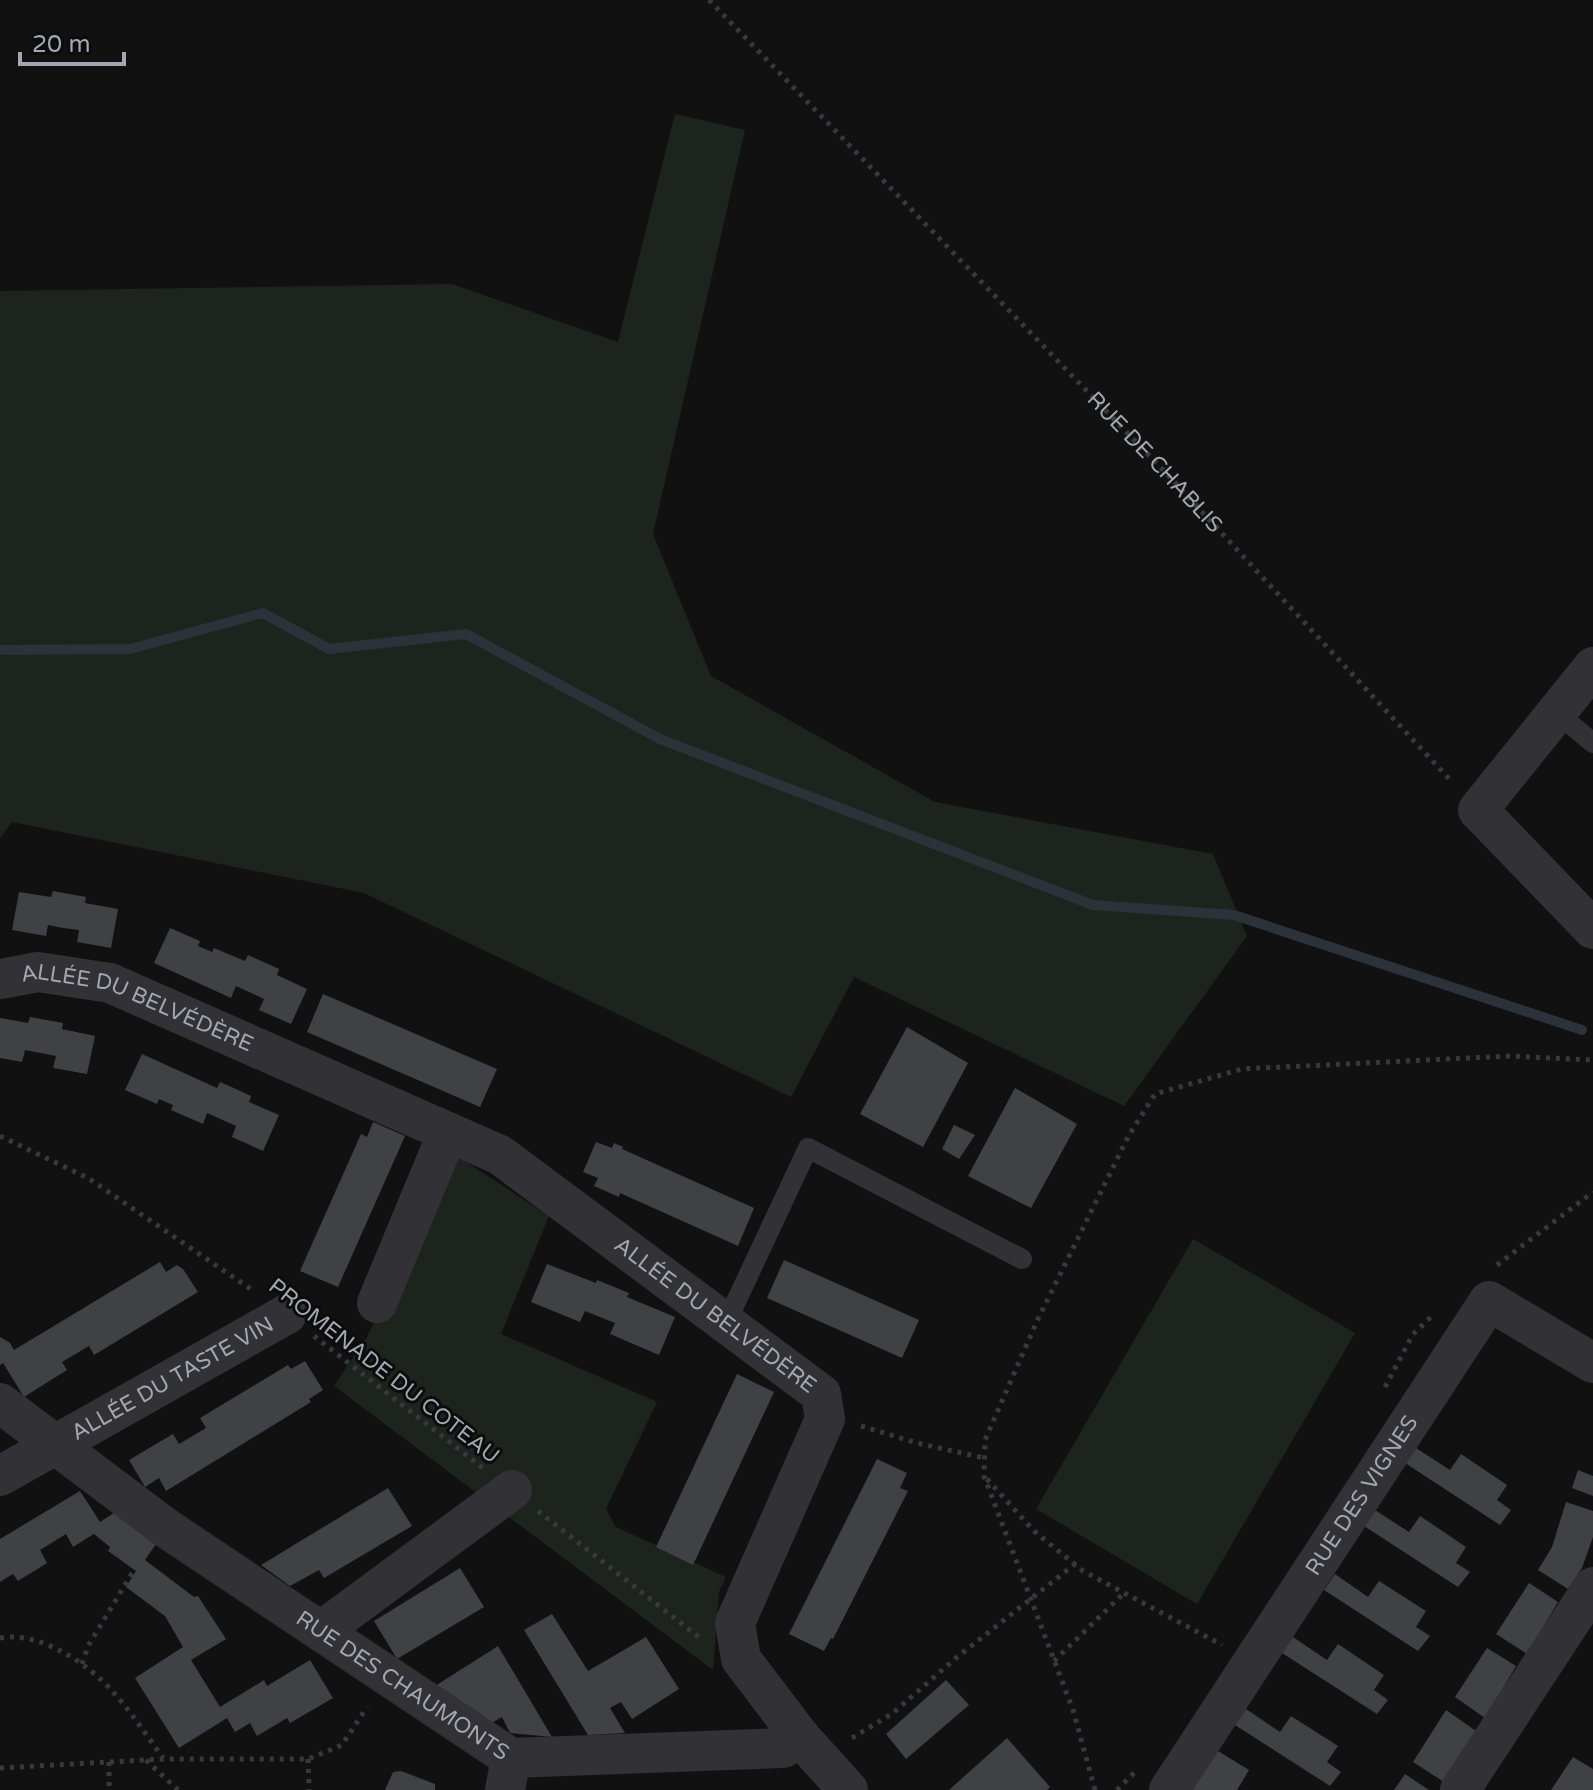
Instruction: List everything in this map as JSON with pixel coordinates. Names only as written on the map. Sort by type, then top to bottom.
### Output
[{"type":"street","points":[[1593,667],[1478,810],[1593,929]]},
{"type":"street","name":"ALLÉE DU BELVÉDÈRE","points":[[0,979],[38,972],[110,983],[500,1155],[821,1394],[825,1419],[740,1610],[735,1623],[737,1642]]},
{"type":"street","points":[[377,1303],[448,1132]]},
{"type":"street","name":"RUE DES VIGNES","points":[[1169,1790],[1489,1301],[1593,1363]]},
{"type":"street","name":"ALLÉE DU TASTE VIN","points":[[56,1442],[287,1314]]},
{"type":"street","name":"RUE DES CHAUMONTS","points":[[0,1403],[56,1442],[166,1528],[379,1669],[508,1774],[808,1746]]},
{"type":"street","points":[[0,1476],[56,1442]]},
{"type":"street","points":[[321,1631],[512,1490]]},
{"type":"street","points":[[1460,1790],[1593,1587]]},
{"type":"street","points":[[737,1642],[741,1659],[808,1746],[848,1790]]},
{"type":"lane","points":[[1556,712],[1593,743]]},
{"type":"lane","points":[[726,1323],[808,1148],[1022,1259]]},
{"type":"path","name":"RUE DE CHABLIS","points":[[709,0],[1167,474],[1478,810]]},
{"type":"path","points":[[1095,1790],[1073,1710],[984,1476],[985,1440],[1037,1321],[1129,1135],[1155,1094],[1242,1069],[1509,1056],[1593,1060]]},
{"type":"path","name":"PROMENADE DU COTEAU","points":[[0,1136],[88,1178],[287,1314],[701,1638],[737,1642]]},
{"type":"path","points":[[825,1419],[984,1458]]},
{"type":"path","points":[[984,1476],[1034,1531],[1075,1564],[1252,1664]]},
{"type":"path","points":[[808,1746],[848,1741],[893,1713],[956,1658],[1075,1564]]},
{"type":"path","points":[[82,1664],[88,1646],[134,1570]]},
{"type":"path","points":[[1054,1661],[1125,1592]]},
{"type":"path","points":[[0,1638],[41,1642],[82,1664],[113,1691],[163,1759]]},
{"type":"path","points":[[0,1768],[163,1759],[308,1759],[342,1745],[368,1705],[379,1669]]},
{"type":"path","points":[[308,1759],[309,1790]]},
{"type":"path","points":[[145,1760],[178,1790]]},
{"type":"path","points":[[109,1762],[109,1790]]},
{"type":"shaded area","points":[[675,114],[745,130],[653,534],[711,676],[935,802],[1213,854],[1247,936],[1124,1106],[854,977],[791,1097],[364,893],[12,822],[0,838],[0,291],[452,284],[618,342]]},
{"type":"shaded area","points":[[457,1156],[549,1216],[501,1334],[657,1402],[606,1509],[616,1527],[726,1577],[719,1592],[713,1670],[334,1386],[367,1337]]},
{"type":"shaded area","points":[[1193,1239],[1355,1333],[1197,1604],[1036,1509]]},
{"type":"building","points":[[53,891],[86,897],[85,903],[118,909],[111,948],[77,942],[79,930],[48,925],[46,936],[12,930],[19,892],[51,897]]},
{"type":"building","points":[[170,928],[200,941],[198,946],[212,952],[214,948],[245,961],[248,955],[279,969],[277,975],[307,989],[291,1024],[259,1010],[264,999],[236,986],[231,998],[154,963]]},
{"type":"building","points":[[323,994],[497,1069],[480,1107],[307,1032]]},
{"type":"building","points":[[30,1017],[63,1023],[62,1029],[95,1036],[87,1074],[53,1068],[56,1056],[25,1050],[22,1062],[0,1058],[0,1018],[28,1023]]},
{"type":"building","points":[[907,1027],[968,1063],[923,1147],[860,1114]]},
{"type":"building","points":[[142,1054],[217,1088],[220,1082],[236,1089],[251,1096],[249,1102],[279,1115],[263,1151],[232,1137],[236,1126],[207,1113],[203,1124],[171,1110],[173,1105],[159,1099],[157,1104],[125,1090]]},
{"type":"building","points":[[1015,1088],[1077,1124],[1031,1208],[968,1176]]},
{"type":"building","points":[[373,1122],[405,1136],[338,1287],[300,1271],[361,1134],[367,1137]]},
{"type":"building","points":[[954,1125],[975,1135],[959,1159],[942,1149]]},
{"type":"building","points":[[596,1142],[612,1148],[614,1143],[754,1208],[738,1246],[620,1193],[619,1197],[594,1186],[598,1178],[583,1172]]},
{"type":"building","points":[[784,1260],[919,1320],[902,1358],[767,1298]]},
{"type":"building","points":[[160,1262],[166,1272],[177,1265],[183,1269],[198,1292],[94,1355],[89,1346],[62,1362],[67,1370],[24,1397],[3,1363],[0,1365],[0,1337],[10,1343],[14,1350]]},
{"type":"building","points":[[547,1264],[629,1293],[627,1297],[675,1317],[659,1355],[610,1334],[615,1323],[585,1311],[580,1322],[531,1302]]},
{"type":"building","points":[[305,1361],[323,1390],[309,1399],[311,1402],[166,1491],[159,1478],[145,1487],[129,1460],[173,1434],[179,1444],[206,1428],[200,1418],[288,1365],[291,1369]]},
{"type":"building","points":[[737,1374],[774,1392],[693,1565],[656,1547]]},
{"type":"building","points":[[1416,1448],[1450,1470],[1461,1454],[1507,1485],[1497,1500],[1511,1510],[1500,1525],[1405,1463]]},
{"type":"building","points":[[877,1459],[907,1473],[900,1488],[908,1491],[824,1651],[789,1634]]},
{"type":"building","points":[[1578,1470],[1593,1476],[1593,1496],[1572,1488]]},
{"type":"building","points":[[388,1488],[412,1526],[324,1578],[319,1570],[290,1586],[261,1565]]},
{"type":"building","points":[[80,1491],[100,1522],[117,1511],[158,1541],[145,1560],[194,1597],[198,1596],[226,1639],[191,1660],[220,1707],[264,1680],[267,1686],[310,1660],[333,1698],[290,1723],[287,1718],[257,1736],[250,1723],[235,1732],[227,1718],[179,1748],[135,1678],[183,1647],[165,1616],[126,1587],[136,1571],[108,1551],[110,1547],[94,1534],[73,1547],[66,1534],[40,1550],[47,1563],[18,1581],[13,1574],[0,1582],[0,1539]]},
{"type":"building","points":[[1566,1502],[1593,1511],[1593,1537],[1582,1568],[1568,1589],[1538,1570],[1552,1547]]},
{"type":"building","points":[[1375,1510],[1409,1532],[1420,1516],[1466,1547],[1456,1563],[1470,1572],[1458,1587],[1364,1526]]},
{"type":"building","points":[[460,1568],[484,1607],[397,1659],[374,1621]]},
{"type":"building","points":[[1335,1574],[1368,1597],[1379,1581],[1426,1611],[1416,1627],[1430,1636],[1418,1651],[1324,1590]]},
{"type":"building","points":[[1529,1583],[1558,1602],[1527,1654],[1496,1634]]},
{"type":"building","points":[[552,1614],[588,1671],[646,1637],[679,1689],[632,1719],[621,1702],[610,1708],[625,1733],[588,1735],[524,1630]]},
{"type":"building","points":[[1293,1637],[1327,1660],[1338,1644],[1384,1675],[1374,1690],[1388,1700],[1377,1714],[1282,1653]]},
{"type":"building","points":[[498,1646],[552,1737],[510,1733],[502,1717],[488,1725],[432,1688]]},
{"type":"building","points":[[1487,1648],[1516,1666],[1485,1718],[1455,1697]]},
{"type":"building","points":[[946,1680],[969,1705],[906,1759],[886,1734]]},
{"type":"building","points":[[1246,1709],[1280,1732],[1291,1716],[1338,1746],[1327,1762],[1341,1772],[1330,1786],[1235,1725]]},
{"type":"building","points":[[1446,1710],[1476,1731],[1444,1782],[1413,1762]]},
{"type":"building","points":[[1007,1738],[1050,1787],[1047,1790],[949,1790]]},
{"type":"building","points":[[1218,1751],[1249,1770],[1237,1790],[1192,1790]]},
{"type":"building","points":[[1573,1757],[1593,1769],[1593,1790],[1551,1790]]},
{"type":"building","points":[[401,1771],[435,1784],[435,1790],[385,1790],[393,1772]]},
{"type":"building","points":[[1405,1774],[1429,1790],[1394,1790]]},
{"type":"waterway","points":[[0,650],[130,649],[263,613],[329,649],[466,634],[660,739],[1093,905],[1234,915],[1582,1030]]}]
